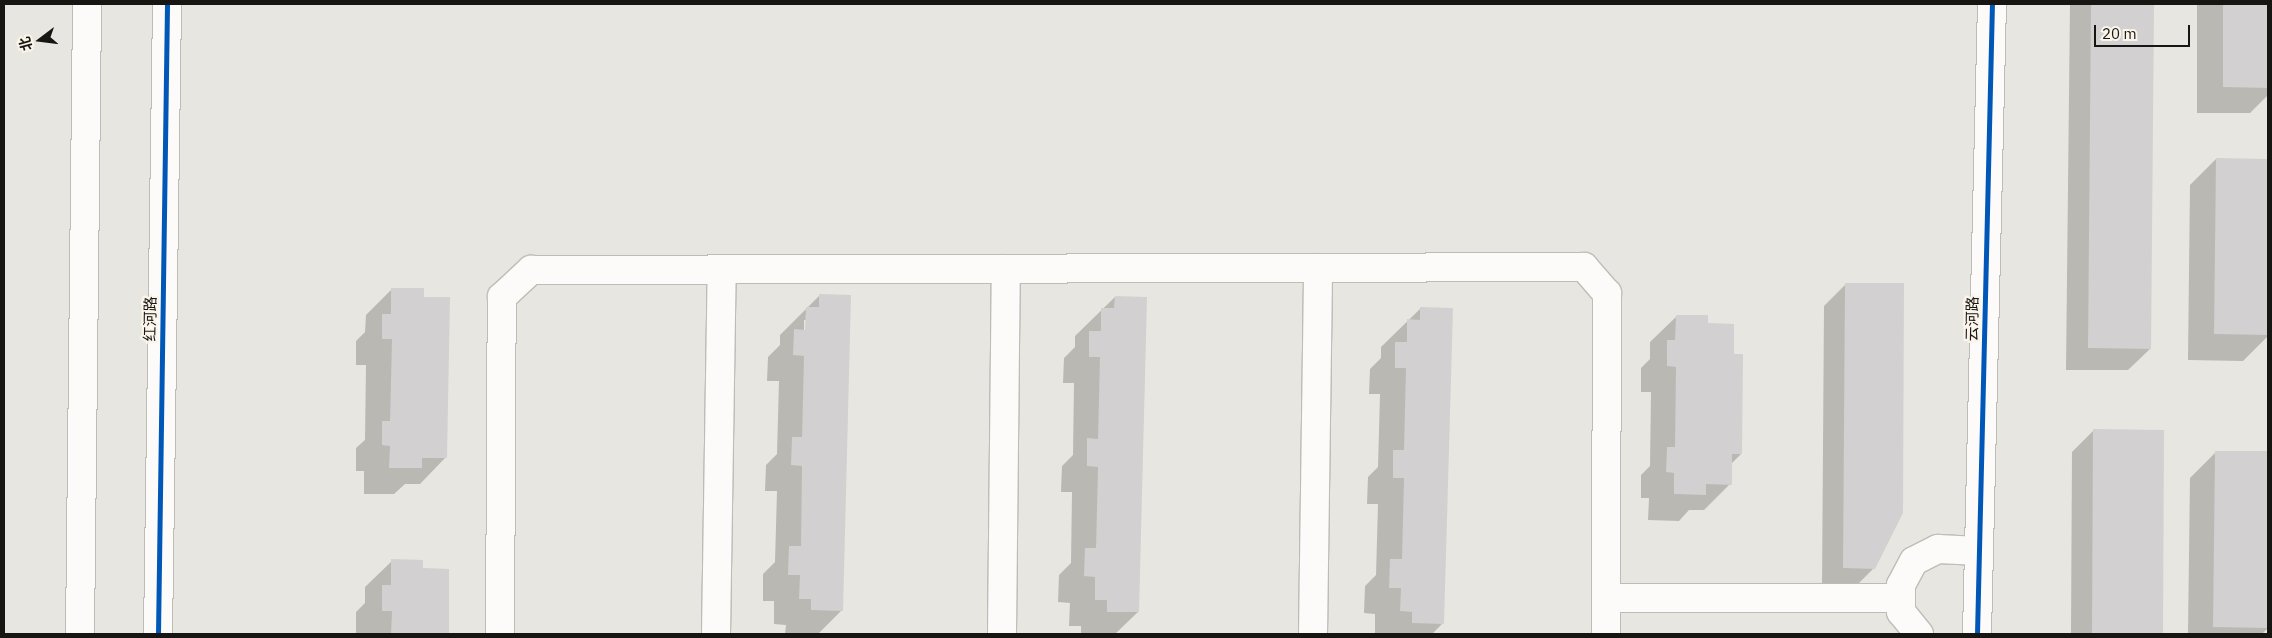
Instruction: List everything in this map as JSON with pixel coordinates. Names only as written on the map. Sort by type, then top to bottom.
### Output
[{"type":"street","points":[[80,634],[87,4]]},
{"type":"street","name":"红河路","points":[[158,634],[167,4]]},
{"type":"street","name":"云河路","points":[[1977,634],[1992,4]]},
{"type":"street","points":[[1313,634],[1318,268]]},
{"type":"street","points":[[500,634],[502,297],[532,270],[1584,268],[1607,293],[1606,634]]},
{"type":"street","points":[[1002,634],[1006,269]]},
{"type":"street","points":[[716,634],[722,270]]},
{"type":"street","points":[[1920,634],[1901,612],[1901,585],[1914,561],[1938,549],[1979,551]]},
{"type":"street","points":[[1607,598],[1901,598]]},
{"type":"building","points":[[2091,4],[2154,4],[2151,349],[2088,348]]},
{"type":"building","points":[[2223,4],[2268,4],[2268,88],[2223,87]]},
{"type":"building","points":[[2216,158],[2268,159],[2268,335],[2214,334]]},
{"type":"building","points":[[1845,283],[1904,283],[1903,513],[1875,569],[1843,568]]},
{"type":"building","points":[[391,288],[424,288],[424,297],[450,297],[447,458],[422,458],[422,468],[389,468],[390,446],[382,445],[382,421],[390,421],[392,339],[382,339],[382,314],[391,314]]},
{"type":"building","points":[[819,294],[851,295],[843,611],[811,610],[811,599],[799,599],[800,575],[788,575],[789,546],[801,546],[802,466],[791,465],[792,437],[802,437],[804,356],[793,355],[794,329],[805,330],[806,307],[819,307]]},
{"type":"building","points":[[1115,296],[1147,297],[1139,612],[1107,612],[1107,600],[1095,600],[1095,577],[1084,576],[1085,548],[1096,548],[1098,467],[1087,466],[1087,438],[1098,439],[1100,357],[1089,357],[1089,331],[1101,331],[1101,308],[1114,308]]},
{"type":"building","points":[[1420,307],[1453,308],[1444,624],[1412,623],[1412,612],[1400,611],[1401,588],[1389,588],[1390,559],[1402,559],[1404,478],[1393,478],[1393,450],[1404,450],[1406,368],[1395,368],[1395,342],[1407,342],[1407,319],[1420,320]]},
{"type":"building","points":[[1676,315],[1708,315],[1708,323],[1734,324],[1734,354],[1743,354],[1742,454],[1732,454],[1732,485],[1706,484],[1706,495],[1674,494],[1674,473],[1666,472],[1667,447],[1675,447],[1676,367],[1667,366],[1667,340],[1675,340]]},
{"type":"building","points":[[2093,429],[2164,430],[2163,634],[2092,634]]},
{"type":"building","points":[[2215,451],[2268,451],[2268,628],[2213,627]]},
{"type":"building","points":[[391,559],[423,560],[423,568],[449,569],[449,634],[391,634],[392,611],[382,611],[382,585],[391,585]]},
{"type":"cycle path","points":[[158,634],[167,4]]},
{"type":"cycle path","points":[[1977,634],[1992,4]]}]
